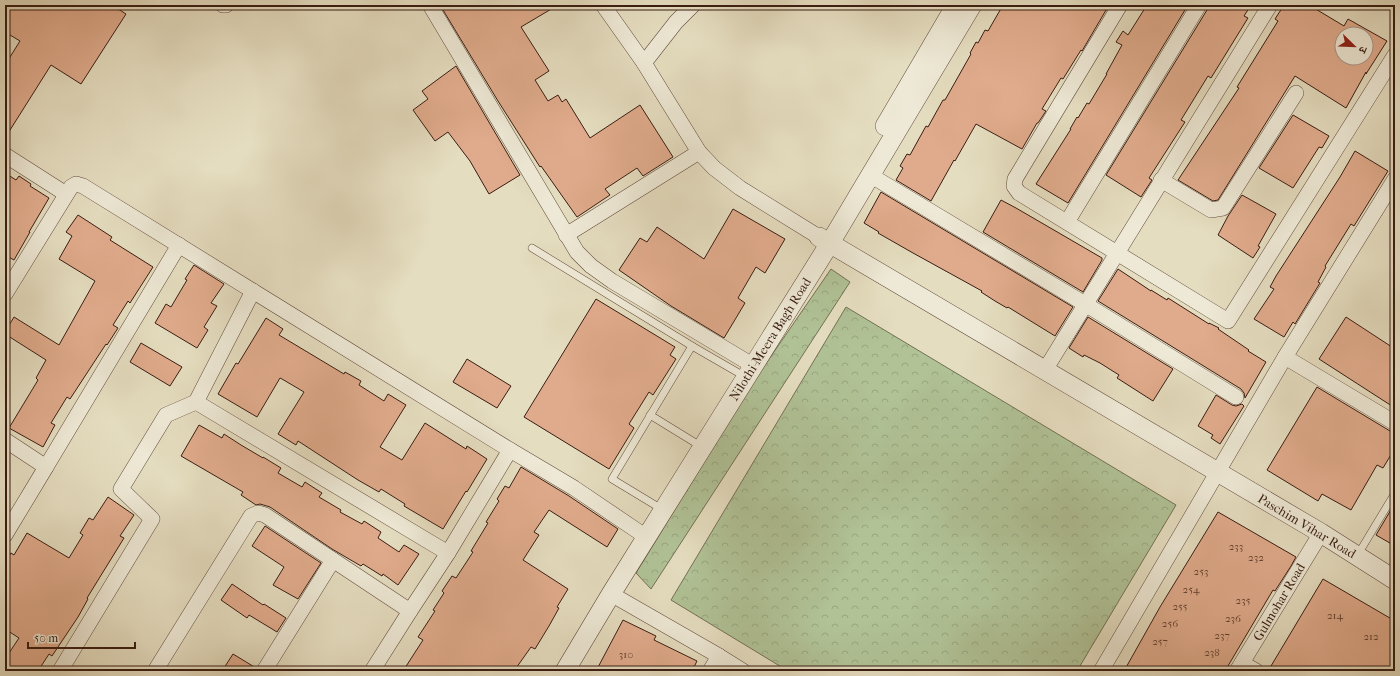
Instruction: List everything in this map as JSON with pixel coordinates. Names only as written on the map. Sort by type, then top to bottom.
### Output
[{"type":"street","points":[[430,5],[577,252],[591,266],[612,281],[745,366]]},
{"type":"street","points":[[603,5],[644,63],[699,152],[714,168],[740,188],[825,240]]},
{"type":"street","points":[[644,63],[676,22],[693,5]]},
{"type":"street","name":"Nilothi-Meera Bagh Road","points":[[825,240],[956,5]]},
{"type":"street","name":"Nilothi-Meera Bagh Road","points":[[555,671],[694,442],[745,366],[825,240],[870,175],[972,5]]},
{"type":"street","points":[[1120,5],[1015,179],[1014,186],[1019,193],[1228,321],[1395,55]]},
{"type":"street","points":[[1067,222],[1200,5]]},
{"type":"street","points":[[1045,370],[1116,252],[1270,5]]},
{"type":"street","points":[[1161,180],[1210,210],[1223,208],[1296,93]]},
{"type":"street","points":[[566,234],[699,152]]},
{"type":"street","points":[[5,155],[66,194]]},
{"type":"street","points":[[870,175],[1085,304],[1236,397]]},
{"type":"street","points":[[1101,671],[1285,358],[1395,179]]},
{"type":"street","points":[[5,294],[10,273],[71,186],[76,184],[83,186],[574,488],[639,532]]},
{"type":"street","name":"Paschim Vihar Road","points":[[825,240],[1321,532],[1395,580]]},
{"type":"street","points":[[5,535],[179,245]]},
{"type":"street","points":[[60,671],[152,519],[121,489],[166,415],[196,402],[253,291]]},
{"type":"street","points":[[1285,358],[1395,423]]},
{"type":"street","name":"Nilothi-Meera Bagh Road","points":[[565,671],[745,366]]},
{"type":"street","points":[[196,402],[448,553]]},
{"type":"street","points":[[5,440],[46,468]]},
{"type":"street","points":[[372,671],[448,553],[510,450]]},
{"type":"street","points":[[155,671],[251,516],[258,513],[265,515],[410,611]]},
{"type":"street","name":"Gulmohar Road","points":[[1240,667],[1321,532]]},
{"type":"street","points":[[264,671],[333,560]]},
{"type":"street","points":[[611,594],[743,671]]},
{"type":"street","points":[[710,671],[719,656]]},
{"type":"street","points":[[1240,667],[1256,671]]},
{"type":"lane","points":[[532,248],[692,346],[745,366]]},
{"type":"lane","points":[[655,505],[612,479],[692,346]]},
{"type":"lane","points":[[650,415],[694,442]]},
{"type":"lane","points":[[1357,556],[1395,493]]},
{"type":"green space","points":[[831,269],[850,282],[651,589],[636,573],[756,378]]},
{"type":"green space","points":[[846,307],[1176,505],[1077,671],[788,671],[671,600]]},
{"type":"building","points":[[5,5],[112,5],[126,14],[81,84],[51,65],[5,138],[5,65],[20,41],[5,32]]},
{"type":"building","points":[[440,5],[558,5],[521,27],[549,71],[535,80],[548,101],[558,95],[562,102],[566,99],[590,138],[640,105],[673,157],[643,176],[637,168],[605,189],[610,195],[577,217],[541,166],[540,167]]},
{"type":"building","points":[[1003,5],[1109,5],[1082,51],[1081,50],[1063,79],[1061,78],[1042,109],[1046,111],[1037,123],[1022,149],[976,124],[931,201],[896,180],[903,168],[900,166],[907,154],[910,155],[926,126],[928,127],[943,100],[945,100],[971,54],[970,53],[976,42],[978,43],[985,30],[988,31]]},
{"type":"building","points":[[1147,5],[1188,5],[1068,203],[1036,184],[1077,117],[1078,118],[1087,103],[1089,104],[1107,74],[1122,45],[1116,42],[1123,31],[1128,35]]},
{"type":"building","points":[[1208,5],[1251,5],[1244,16],[1248,18],[1211,78],[1208,76],[1181,120],[1185,122],[1149,178],[1152,180],[1141,197],[1106,175],[1207,10]]},
{"type":"building","points":[[1284,5],[1309,5],[1344,26],[1334,26],[1334,66],[1371,66],[1366,74],[1366,72],[1346,108],[1295,76],[1218,200],[1213,201],[1178,180],[1239,88],[1237,87],[1278,21],[1275,19]]},
{"type":"building","points":[[1348,19],[1360,26],[1344,26]]},
{"type":"building","points":[[1374,34],[1387,41],[1374,61]]},
{"type":"building","points":[[456,66],[520,175],[489,194],[470,161],[448,132],[435,141],[413,110],[428,99],[422,91]]},
{"type":"building","points":[[1293,115],[1329,136],[1322,148],[1319,147],[1293,188],[1259,168]]},
{"type":"building","points":[[1355,151],[1388,171],[1354,226],[1351,224],[1325,266],[1326,267],[1318,282],[1320,283],[1295,324],[1293,322],[1284,337],[1254,319],[1274,289],[1270,287],[1276,276],[1340,177]]},
{"type":"building","points":[[5,173],[16,180],[19,176],[31,184],[30,186],[49,198],[14,260],[5,255]]},
{"type":"building","points":[[881,192],[1073,307],[1055,336],[1008,307],[1007,308],[995,301],[981,292],[982,291],[878,233],[879,232],[864,223]]},
{"type":"building","points":[[1242,195],[1276,214],[1253,258],[1218,235],[1228,216]]},
{"type":"building","points":[[1001,200],[1102,258],[1083,292],[983,232]]},
{"type":"building","points":[[733,209],[785,239],[765,273],[756,267],[738,298],[745,303],[724,338],[671,306],[619,270],[640,238],[647,242],[657,227],[704,259]]},
{"type":"building","points":[[78,215],[112,237],[110,240],[153,267],[130,303],[128,301],[113,325],[118,328],[107,345],[106,344],[70,399],[67,397],[51,423],[55,425],[43,447],[9,428],[38,380],[36,378],[46,360],[5,334],[5,332],[14,317],[59,345],[95,281],[59,259],[72,236],[66,232]]},
{"type":"building","points":[[194,265],[224,284],[211,303],[217,306],[204,327],[208,330],[197,348],[155,323],[166,304],[171,307]]},
{"type":"building","points":[[1118,269],[1151,291],[1167,300],[1168,298],[1209,324],[1219,328],[1218,329],[1249,350],[1248,351],[1266,362],[1245,398],[1241,389],[1098,301]]},
{"type":"building","points":[[596,299],[675,347],[670,355],[676,359],[653,395],[649,392],[629,424],[634,428],[609,469],[524,417]]},
{"type":"building","points":[[1088,317],[1173,369],[1153,401],[1117,378],[1119,375],[1100,363],[1084,355],[1083,357],[1069,348]]},
{"type":"building","points":[[1346,317],[1395,349],[1395,408],[1319,359]]},
{"type":"building","points":[[266,318],[283,329],[279,335],[344,374],[345,372],[361,381],[359,385],[384,401],[388,394],[406,405],[380,447],[402,460],[425,423],[466,449],[467,446],[487,459],[443,529],[404,506],[405,504],[381,489],[379,492],[358,480],[298,441],[296,445],[278,434],[304,392],[280,378],[257,417],[218,394],[236,363],[238,364]]},
{"type":"building","points":[[141,343],[182,367],[170,386],[130,362]]},
{"type":"building","points":[[467,359],[511,386],[497,408],[453,382]]},
{"type":"building","points":[[1317,387],[1390,431],[1395,432],[1395,448],[1383,468],[1377,465],[1351,510],[1322,494],[1318,501],[1267,470]]},
{"type":"building","points":[[1216,395],[1232,405],[1236,406],[1242,404],[1244,406],[1220,444],[1211,438],[1213,435],[1198,426]]},
{"type":"building","points":[[199,425],[222,438],[224,434],[263,457],[281,468],[278,473],[302,487],[305,482],[322,493],[319,497],[341,510],[340,512],[362,524],[364,521],[381,532],[378,538],[399,552],[404,545],[419,554],[398,585],[383,574],[382,576],[363,564],[361,566],[332,549],[270,507],[260,504],[256,505],[241,495],[243,492],[181,456]]},
{"type":"building","points":[[521,467],[569,496],[618,529],[607,547],[549,510],[534,532],[539,535],[523,560],[568,589],[557,607],[559,608],[535,649],[531,647],[514,671],[403,671],[423,640],[418,637],[435,611],[433,610],[444,593],[442,591],[452,576],[456,578],[473,552],[471,551],[499,501],[497,499],[505,486],[509,488]]},
{"type":"building","points":[[108,497],[134,515],[120,536],[124,538],[87,598],[88,599],[78,617],[52,656],[49,654],[38,671],[5,671],[5,659],[19,638],[5,629],[5,562],[11,553],[14,555],[27,533],[69,558],[83,535],[80,533],[89,518],[93,520]]},
{"type":"building","points":[[1395,503],[1395,546],[1376,535]]},
{"type":"building","points":[[1218,512],[1296,557],[1291,566],[1275,591],[1273,590],[1225,671],[1124,671],[1160,607]]},
{"type":"building","points":[[265,526],[321,563],[298,599],[273,585],[284,567],[252,546]]},
{"type":"building","points":[[1323,579],[1395,621],[1395,671],[1280,671],[1271,666]]},
{"type":"building","points":[[232,584],[263,605],[264,604],[286,618],[277,632],[249,615],[247,618],[221,600]]},
{"type":"building","points":[[623,620],[656,636],[654,640],[697,661],[692,671],[596,671]]},
{"type":"building","points":[[233,654],[256,668],[255,671],[222,671]]}]
